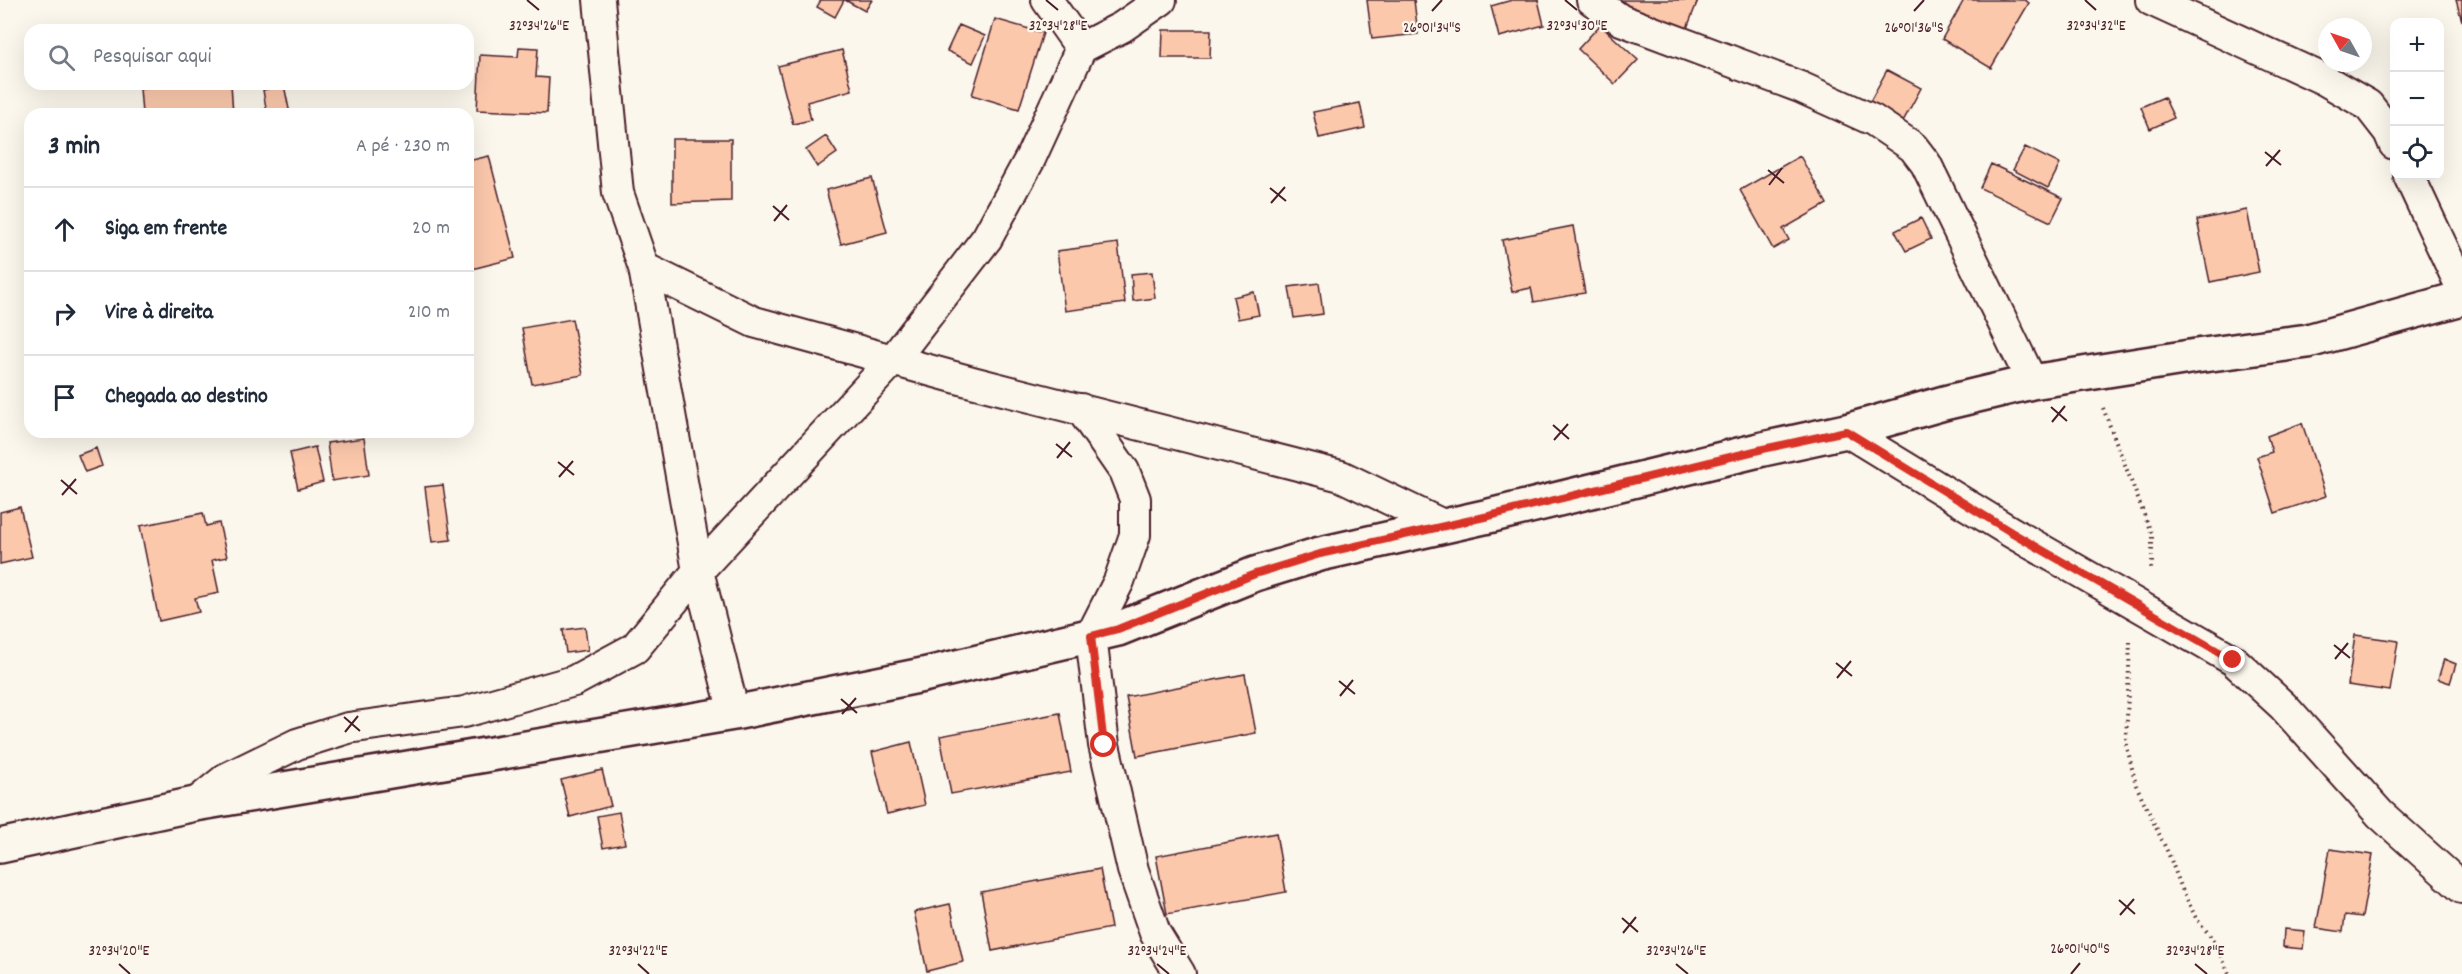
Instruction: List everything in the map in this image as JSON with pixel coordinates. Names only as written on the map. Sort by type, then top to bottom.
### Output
[{"type":"street","points":[[599,0],[618,193],[644,268],[698,571],[734,713]]},
{"type":"street","points":[[1047,0],[1081,48]]},
{"type":"street","points":[[195,804],[227,778],[297,744],[348,728],[464,712],[574,681],[635,648],[698,571],[893,360],[987,238],[1030,159],[1081,48],[1122,27],[1161,0]]},
{"type":"street","points":[[1592,0],[1621,20],[1800,87],[1873,120],[1913,147],[1926,164],[2032,382]]},
{"type":"street","points":[[2155,1],[2324,79],[2368,105],[2390,134]]},
{"type":"street","points":[[2411,180],[2462,289]]},
{"type":"street","points":[[644,268],[754,322],[1080,410],[1341,476],[1444,526]]},
{"type":"street","points":[[0,846],[195,804],[734,713],[923,675],[1118,629],[1255,574],[1320,554],[1846,431],[1944,403],[2032,382],[2308,341],[2462,298]]},
{"type":"street","points":[[1080,410],[1124,471],[1135,499],[1135,535],[1119,581],[1091,636],[1104,745],[1133,870],[1155,933],[1180,974]]},
{"type":"street","points":[[1846,431],[2011,532],[2233,660],[2283,706],[2380,814],[2462,888]]},
{"type":"path","points":[[2091,373],[2115,442],[2152,535],[2152,565],[2149,574]]},
{"type":"path","points":[[2132,634],[2126,743],[2136,785],[2191,908],[2215,942],[2229,974]]},
{"type":"building","points":[[821,0],[844,0],[835,17],[817,7]]},
{"type":"building","points":[[845,0],[872,0],[865,11]]},
{"type":"building","points":[[1367,0],[1414,0],[1418,34],[1372,39]]},
{"type":"building","points":[[1512,0],[1538,0],[1544,25],[1499,37],[1491,6]]},
{"type":"building","points":[[1611,0],[1698,0],[1687,28]]},
{"type":"building","points":[[1964,0],[2025,0],[2029,3],[1991,68],[1942,39]]},
{"type":"building","points":[[2456,0],[2462,0],[2462,21]]},
{"type":"building","points":[[995,19],[1043,33],[1019,109],[972,95]]},
{"type":"building","points":[[959,25],[985,36],[973,63],[947,51]]},
{"type":"building","points":[[1600,25],[1638,60],[1615,84],[1578,49]]},
{"type":"building","points":[[1163,30],[1211,30],[1210,58],[1162,58]]},
{"type":"building","points":[[519,47],[538,48],[536,77],[549,78],[547,113],[477,110],[480,55],[518,57]]},
{"type":"building","points":[[842,50],[852,90],[807,102],[811,120],[793,124],[778,66]]},
{"type":"building","points":[[1887,70],[1921,88],[1901,125],[1867,107]]},
{"type":"building","points":[[140,90],[231,90],[233,108],[142,108]]},
{"type":"building","points":[[263,90],[285,90],[289,108],[266,108]]},
{"type":"building","points":[[2164,97],[2174,118],[2150,129],[2141,107]]},
{"type":"building","points":[[1360,103],[1365,128],[1319,138],[1313,112]]},
{"type":"building","points":[[826,136],[837,153],[817,167],[806,150]]},
{"type":"building","points":[[672,139],[731,139],[731,201],[672,203]]},
{"type":"building","points":[[2025,147],[2060,164],[2048,188],[2013,170]]},
{"type":"building","points":[[489,156],[515,258],[474,268],[474,160]]},
{"type":"building","points":[[1800,156],[1827,204],[1783,229],[1789,240],[1773,249],[1740,190]]},
{"type":"building","points":[[1991,164],[2063,198],[2051,222],[1980,188]]},
{"type":"building","points":[[872,178],[887,232],[841,244],[826,190]]},
{"type":"building","points":[[2247,210],[2259,272],[2210,282],[2197,220]]},
{"type":"building","points":[[1921,218],[1931,239],[1906,251],[1895,231]]},
{"type":"building","points":[[1573,226],[1585,293],[1534,302],[1531,288],[1512,292],[1502,240]]},
{"type":"building","points":[[1118,243],[1125,303],[1065,311],[1057,251]]},
{"type":"building","points":[[1152,272],[1155,298],[1133,301],[1131,274]]},
{"type":"building","points":[[1319,283],[1323,314],[1294,318],[1289,287]]},
{"type":"building","points":[[1254,292],[1259,315],[1238,319],[1233,297]]},
{"type":"building","points":[[572,319],[583,375],[532,384],[522,328]]},
{"type":"building","points":[[2302,423],[2326,496],[2275,513],[2257,457],[2272,452],[2267,436]]},
{"type":"building","points":[[364,438],[369,475],[332,481],[327,443]]},
{"type":"building","points":[[315,447],[323,482],[298,489],[290,453]]},
{"type":"building","points":[[96,448],[102,466],[85,472],[78,455]]},
{"type":"building","points":[[443,485],[451,540],[432,542],[425,487]]},
{"type":"building","points":[[20,507],[32,557],[0,564],[0,512]]},
{"type":"building","points":[[203,513],[206,526],[219,523],[227,557],[212,560],[219,593],[195,598],[199,612],[159,621],[140,526]]},
{"type":"building","points":[[585,627],[588,650],[566,653],[563,630]]},
{"type":"building","points":[[2355,635],[2398,641],[2390,691],[2348,685]]},
{"type":"building","points":[[2444,659],[2456,664],[2450,683],[2438,679]]},
{"type":"building","points":[[1245,674],[1256,733],[1137,756],[1126,697]]},
{"type":"building","points":[[1060,713],[1071,772],[951,794],[940,736]]},
{"type":"building","points":[[911,742],[925,805],[887,814],[872,752]]},
{"type":"building","points":[[602,770],[611,806],[570,817],[561,780]]},
{"type":"building","points":[[619,812],[625,844],[603,848],[597,816]]},
{"type":"building","points":[[1276,833],[1286,892],[1167,914],[1156,856]]},
{"type":"building","points":[[2330,849],[2373,855],[2362,917],[2345,915],[2343,932],[2316,928]]},
{"type":"building","points":[[1100,869],[1111,928],[992,951],[981,892]]},
{"type":"building","points":[[950,904],[963,962],[927,971],[914,912]]},
{"type":"building","points":[[2284,929],[2305,931],[2303,949],[2283,947]]},
{"type":"route","points":[[1104,745],[1091,636],[1118,629],[1255,574],[1320,554],[1846,431],[2011,532],[2233,660]]}]
